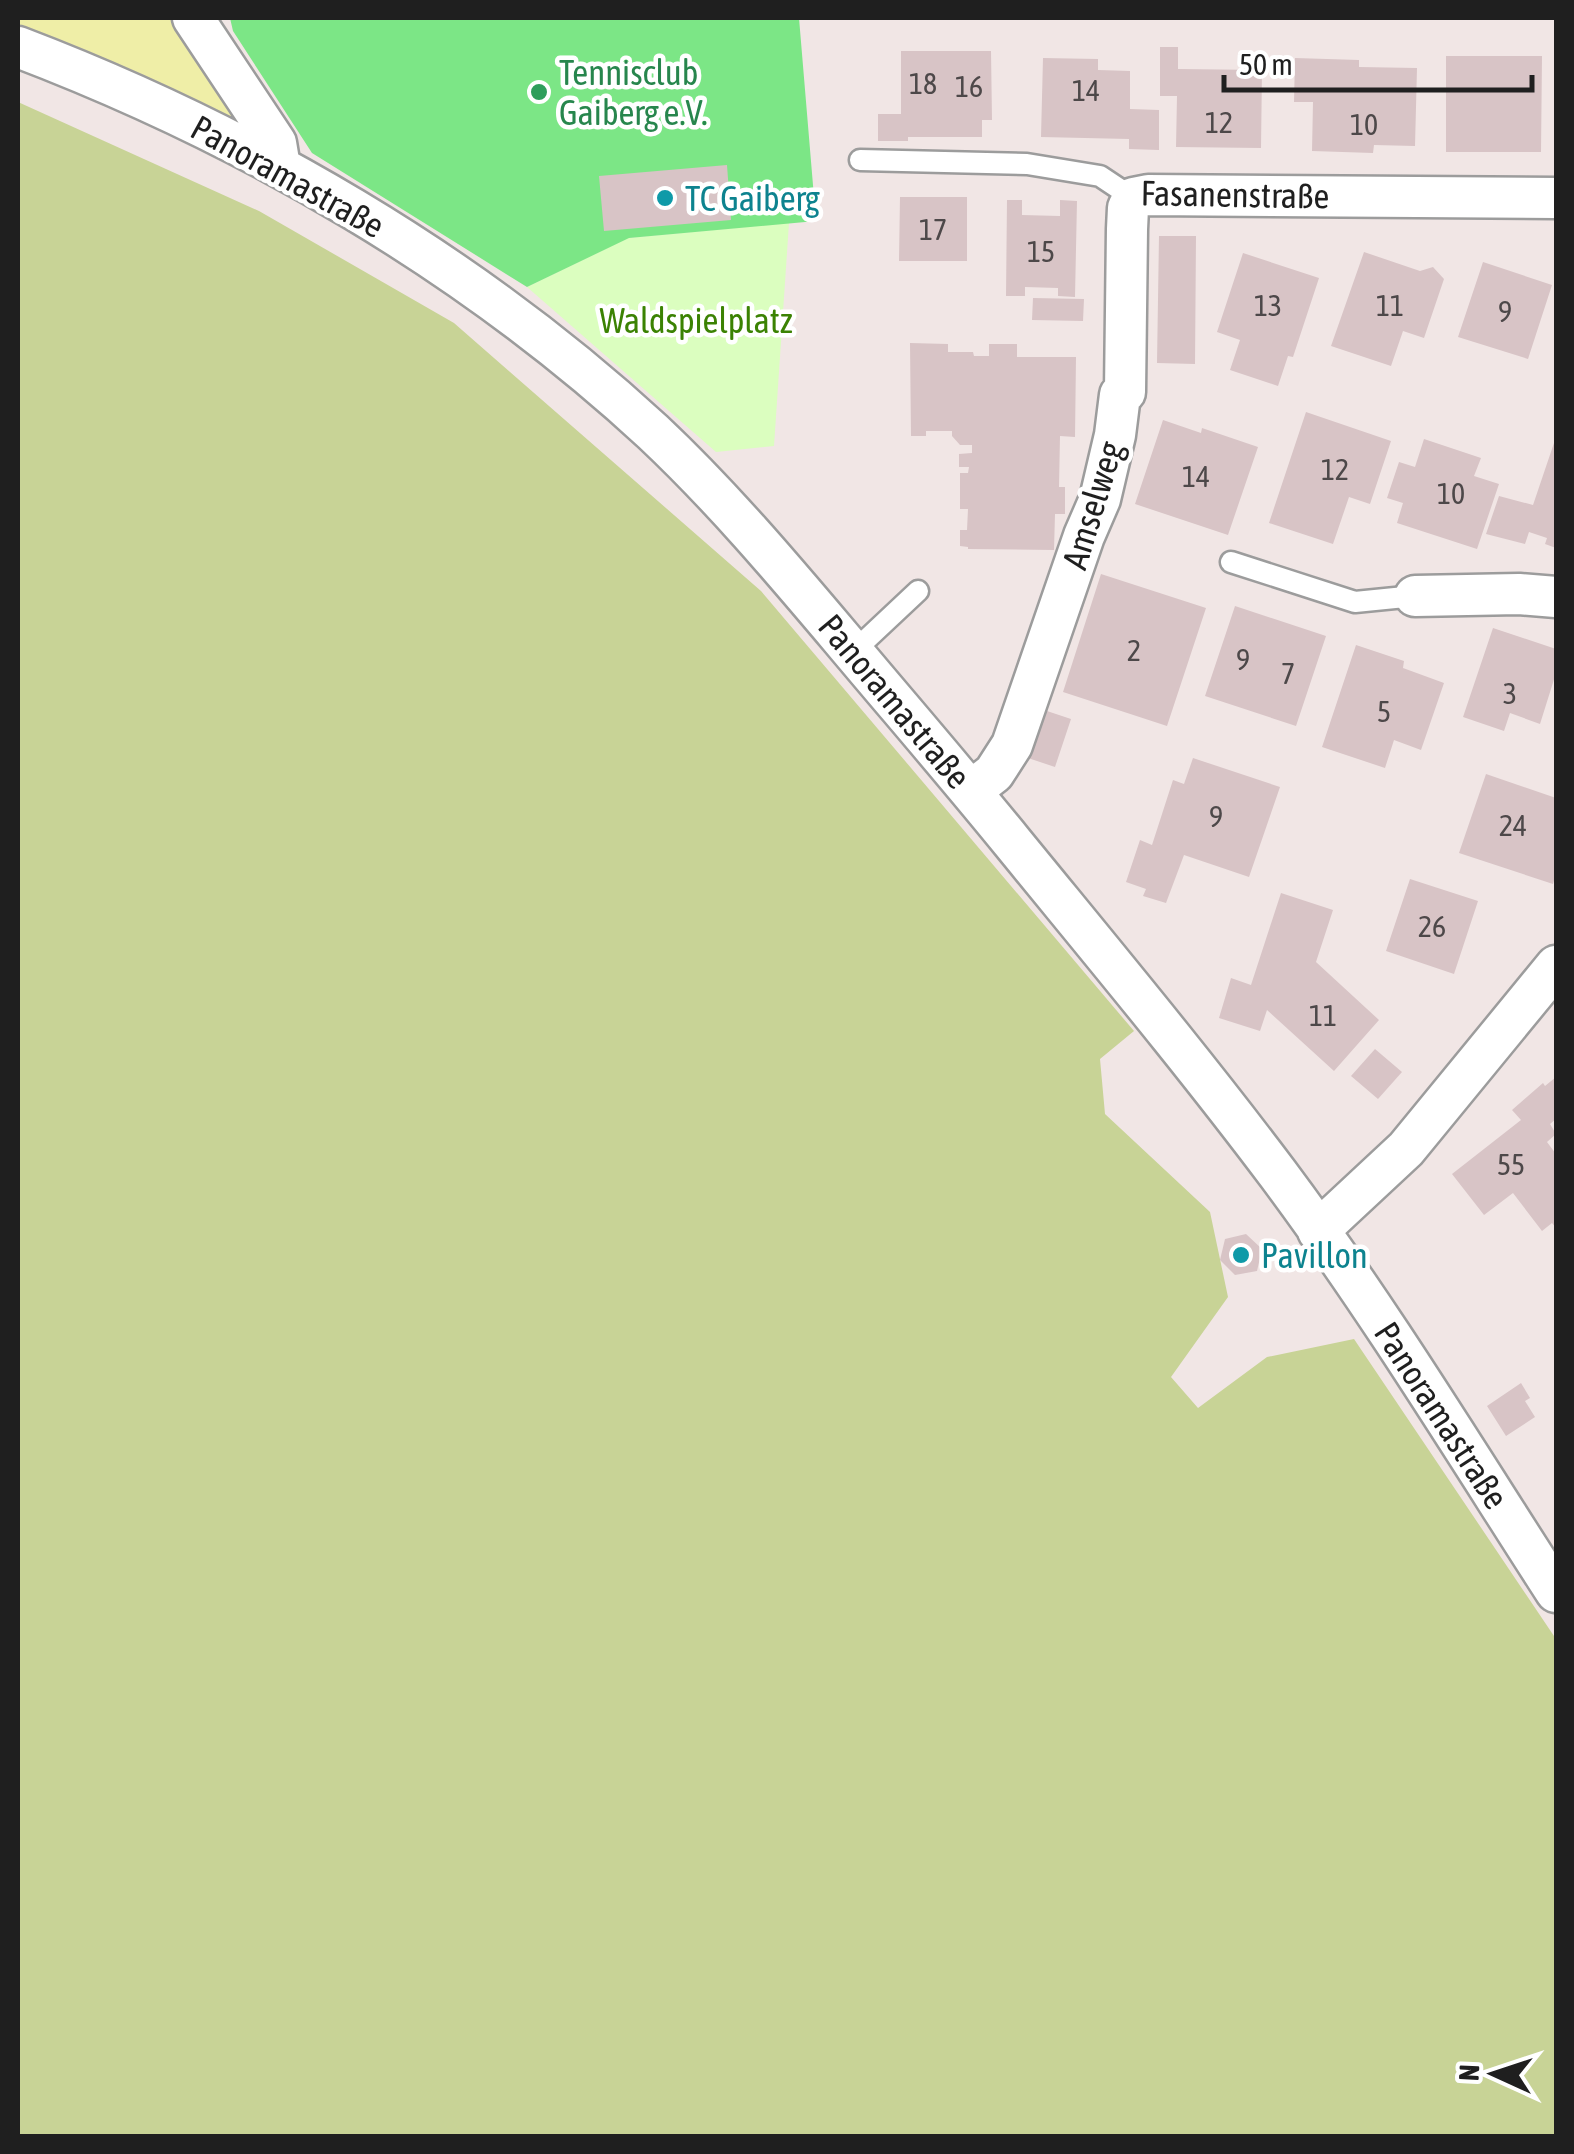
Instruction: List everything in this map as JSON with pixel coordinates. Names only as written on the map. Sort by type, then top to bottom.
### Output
[{"type":"street","points":[[193,18],[276,143],[280,167]]},
{"type":"street","name":"Panoramastraße","points":[[18,47],[170,111],[280,167],[399,237],[551,345],[652,432],[720,499],[971,791],[1205,1082],[1380,1319],[1556,1592]]},
{"type":"street","name":"Fasanenstraße","points":[[1133,198],[1556,198]]},
{"type":"street","name":"Amselweg","points":[[971,791],[994,773],[1012,745],[1100,499],[1116,435],[1120,395],[1124,392],[1128,208],[1133,198]]},
{"type":"street","points":[[1415,596],[1556,597]]},
{"type":"street","points":[[1318,1232],[1406,1149],[1556,966]]},
{"type":"lane","name":"Fasanenstraße","points":[[860,160],[1027,164],[1100,176],[1133,198]]},
{"type":"lane","points":[[1231,562],[1356,602],[1415,596]]},
{"type":"lane","points":[[853,652],[918,591]]},
{"type":"shaded area","points":[[18,18],[176,18],[241,125],[18,28]]},
{"type":"green space","name":"Tennisclub Gaiberg e.V.","points":[[230,18],[799,18],[816,221],[629,238],[527,287],[312,153],[233,31]]},
{"type":"green space","points":[[18,102],[259,211],[454,323],[761,591],[1134,1031],[1100,1059],[1105,1114],[1210,1212],[1228,1297],[1171,1377],[1198,1408],[1267,1357],[1354,1339],[1556,1639],[1556,2136],[18,2136]]},
{"type":"green space","name":"Waldspielplatz","points":[[789,223],[774,446],[716,452],[527,287],[628,238]]},
{"type":"building","points":[[1160,47],[1178,47],[1178,69],[1262,70],[1261,148],[1176,147],[1177,96],[1160,96]]},
{"type":"building","points":[[901,51],[991,51],[992,120],[982,120],[982,137],[878,141],[878,114],[901,114]]},
{"type":"building","points":[[1446,56],[1542,56],[1541,152],[1446,152]]},
{"type":"building","points":[[1043,58],[1098,59],[1098,70],[1130,71],[1130,109],[1159,110],[1159,150],[1129,149],[1129,139],[1041,137]]},
{"type":"building","points":[[1295,58],[1359,60],[1359,67],[1417,68],[1415,146],[1374,145],[1373,153],[1312,151],[1313,102],[1294,102]]},
{"type":"building","name":"TC Gaiberg","points":[[727,165],[731,220],[604,231],[599,176]]},
{"type":"building","points":[[900,197],[967,197],[967,261],[899,261]]},
{"type":"building","points":[[1007,200],[1022,200],[1022,215],[1060,216],[1060,200],[1077,201],[1075,297],[1058,296],[1058,288],[1025,287],[1025,296],[1006,296]]},
{"type":"building","points":[[1159,236],[1196,236],[1195,364],[1157,363]]},
{"type":"building","points":[[1364,252],[1420,271],[1433,267],[1444,279],[1424,338],[1403,331],[1391,366],[1331,346]]},
{"type":"building","points":[[1243,253],[1319,278],[1293,357],[1288,356],[1278,386],[1230,370],[1240,340],[1217,332]]},
{"type":"building","points":[[1483,262],[1552,285],[1528,359],[1458,337]]},
{"type":"building","points":[[1033,298],[1084,299],[1083,321],[1032,320]]},
{"type":"building","points":[[910,343],[948,344],[948,352],[973,352],[974,356],[989,356],[989,344],[1017,344],[1017,357],[1076,357],[1075,437],[1060,436],[1059,487],[1065,487],[1065,514],[1055,514],[1054,550],[960,546],[960,530],[967,530],[968,509],[960,509],[960,473],[968,473],[969,467],[959,467],[959,454],[972,453],[972,445],[960,445],[952,431],[926,431],[926,436],[911,436]]},
{"type":"building","points":[[1306,412],[1391,441],[1370,504],[1349,497],[1333,544],[1269,523]]},
{"type":"building","points":[[1163,420],[1258,447],[1228,535],[1135,504]]},
{"type":"building","points":[[1556,437],[1556,548],[1545,544],[1547,538],[1529,532],[1525,544],[1486,534],[1499,496],[1533,505]]},
{"type":"building","points":[[1424,439],[1481,458],[1474,476],[1499,484],[1477,549],[1397,523],[1403,503],[1387,498],[1399,462],[1415,467]]},
{"type":"building","points":[[1101,574],[1206,608],[1167,726],[1063,692]]},
{"type":"building","points":[[1235,606],[1326,636],[1296,726],[1205,696]]},
{"type":"building","points":[[1493,628],[1556,649],[1556,673],[1540,724],[1510,713],[1504,731],[1463,717]]},
{"type":"building","points":[[1356,645],[1404,661],[1403,668],[1444,683],[1421,750],[1394,740],[1385,768],[1322,747]]},
{"type":"building","points":[[1038,708],[1071,719],[1055,767],[1022,756]]},
{"type":"building","points":[[1193,758],[1280,787],[1249,877],[1184,855],[1166,903],[1143,896],[1146,889],[1126,882],[1140,840],[1152,845],[1173,780],[1184,784]]},
{"type":"building","points":[[1486,774],[1556,798],[1553,884],[1459,853]]},
{"type":"building","points":[[1410,879],[1478,901],[1454,974],[1386,951]]},
{"type":"building","points":[[1281,893],[1333,910],[1316,962],[1379,1020],[1334,1071],[1267,1010],[1260,1031],[1219,1018],[1231,978],[1251,985]]},
{"type":"building","points":[[1375,1049],[1402,1072],[1378,1099],[1351,1076]]},
{"type":"building","points":[[1556,1077],[1556,1119],[1550,1124],[1556,1134],[1547,1142],[1556,1154],[1556,1228],[1552,1223],[1542,1231],[1513,1193],[1484,1215],[1452,1174],[1521,1120],[1512,1110]]},
{"type":"building","name":"Pavillon","points":[[1246,1234],[1262,1249],[1257,1271],[1235,1275],[1220,1260],[1225,1239]]},
{"type":"building","points":[[1521,1383],[1530,1398],[1525,1401],[1535,1417],[1506,1436],[1487,1406]]},
{"type":"place","name":"Tennisclub Gaiberg e.V.","points":[[539,92]]},
{"type":"place","name":"TC Gaiberg","points":[[665,198]]},
{"type":"place","name":"Pavillon","points":[[1241,1255]]}]
